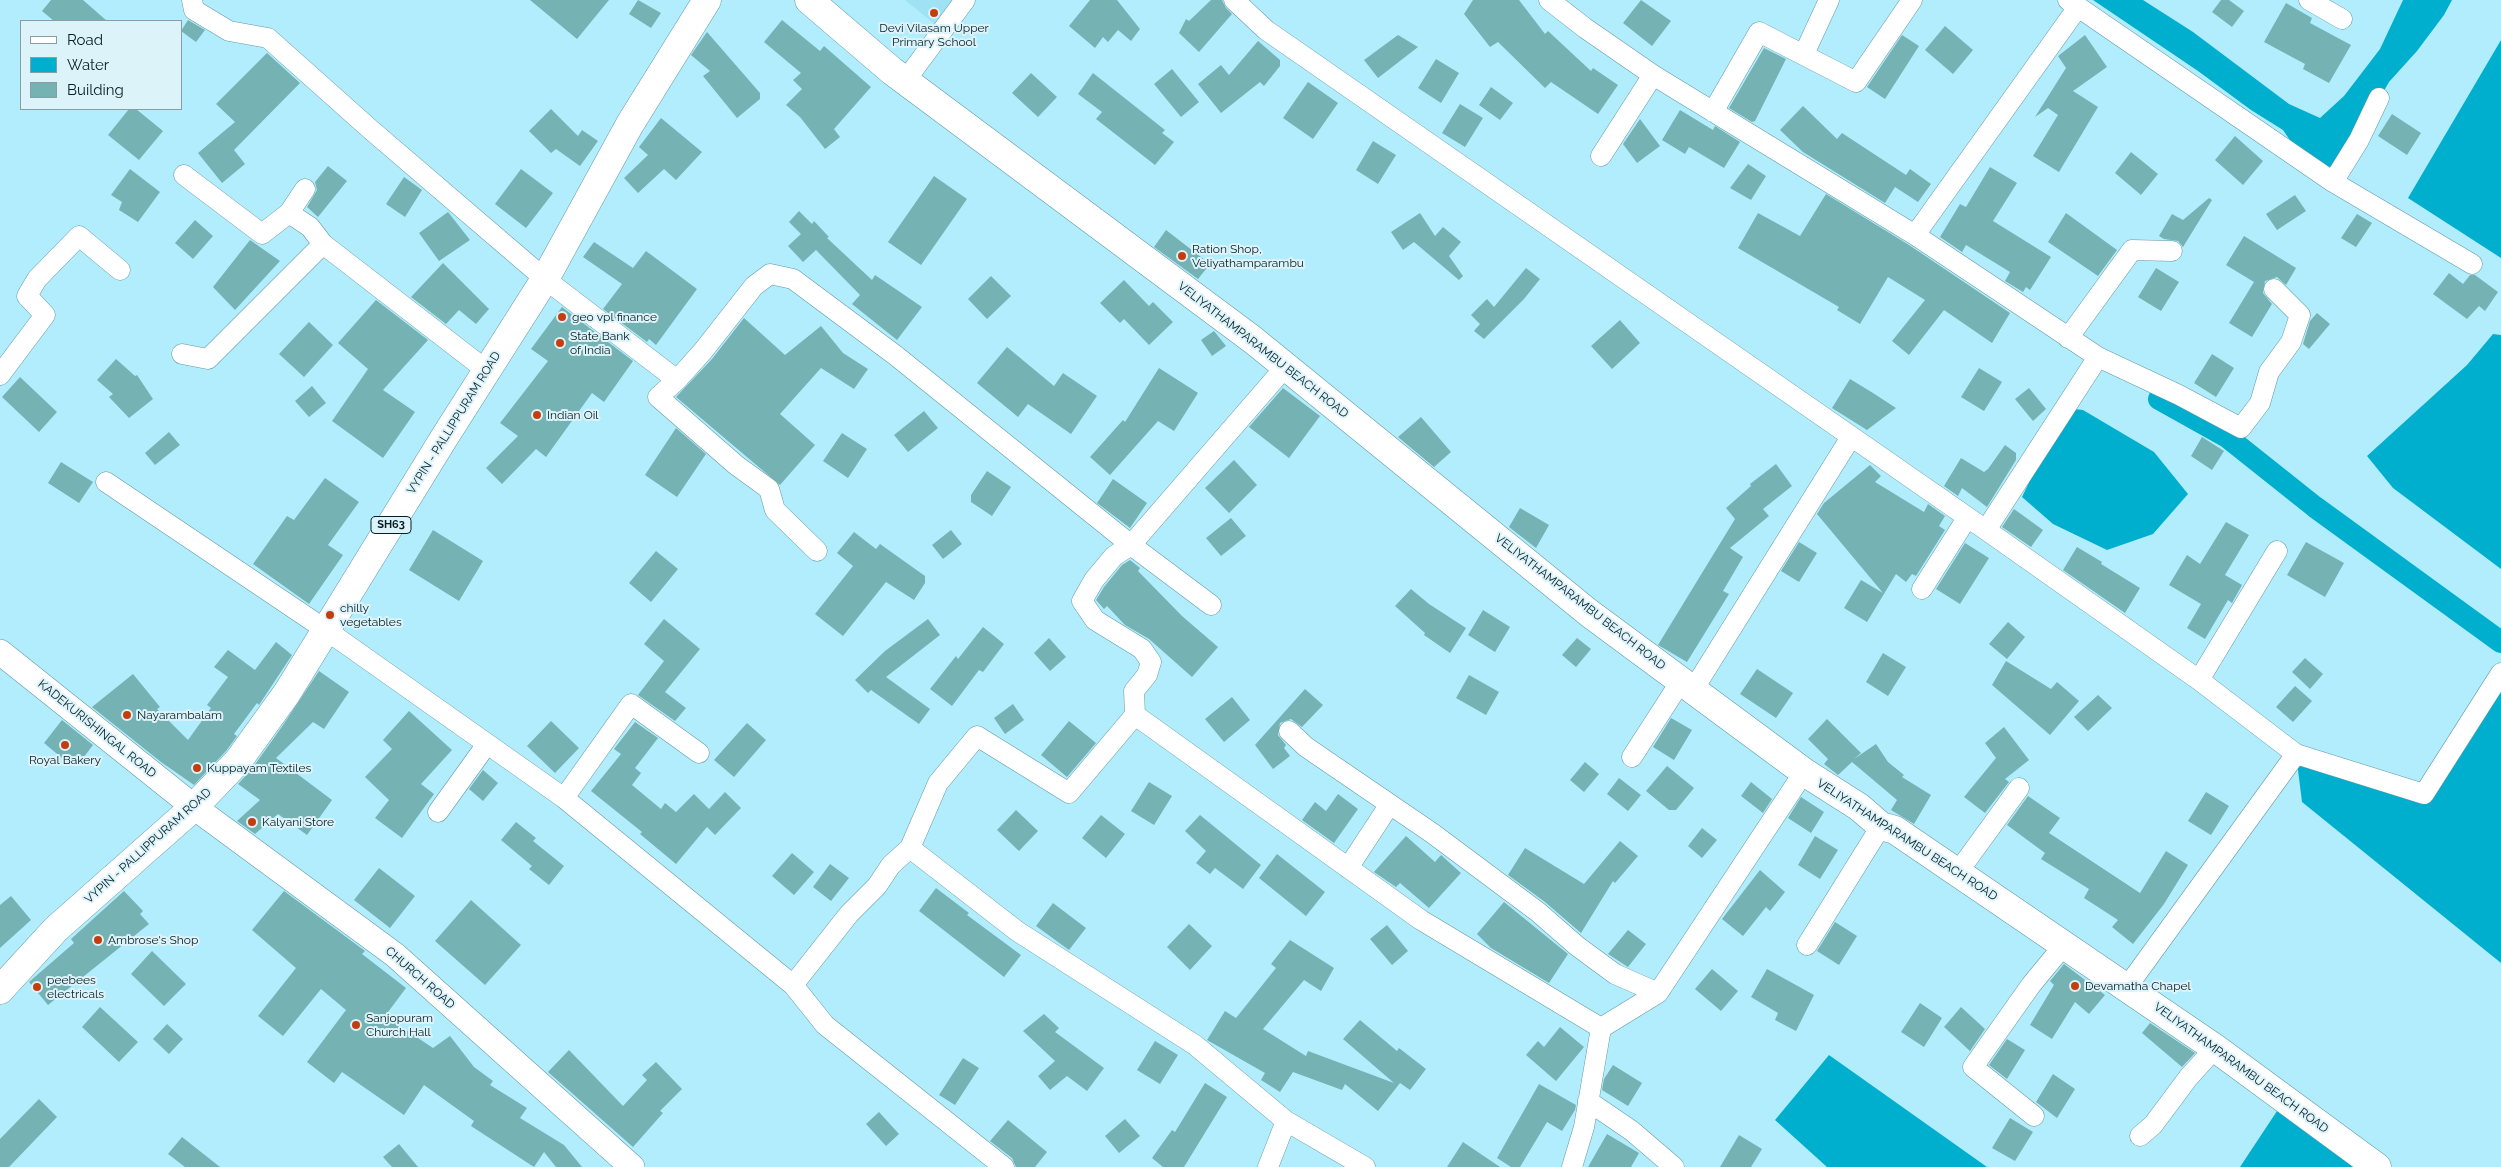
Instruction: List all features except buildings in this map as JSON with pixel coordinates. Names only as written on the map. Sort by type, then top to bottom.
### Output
[{"type":"main road","name":"VYPIN - PALLIPPURAM ROAD","points":[[0,990],[56,929],[194,807],[238,761],[288,693],[486,370],[545,278],[630,124],[707,0]]},
{"type":"main road","name":"VELIYATHAMPARAMBU BEACH ROAD","points":[[809,0],[905,80],[1286,366],[1589,612],[1687,685],[1804,772],[1859,807],[1881,826],[1895,830],[2215,1048],[2377,1167]]},
{"type":"street","points":[[192,0],[194,10],[229,31],[268,38],[370,129],[545,278],[677,380]]},
{"type":"street","points":[[905,80],[965,0]]},
{"type":"street","points":[[1234,0],[1266,30],[1986,530],[2199,680],[2296,754],[2424,794],[2501,673]]},
{"type":"street","points":[[1549,0],[1585,28],[1653,75],[1915,235],[2098,357],[2179,395],[2241,428],[2260,403],[2269,372],[2291,342],[2300,315],[2274,289]]},
{"type":"street","points":[[1804,54],[1829,0]]},
{"type":"street","points":[[1713,112],[1759,32],[1856,82],[1912,0]]},
{"type":"street","points":[[2309,0],[2342,19]]},
{"type":"street","points":[[1915,235],[2073,4],[2333,182],[2472,264]]},
{"type":"street","points":[[1601,156],[1653,75]]},
{"type":"street","points":[[2333,182],[2359,140],[2379,98]]},
{"type":"street","points":[[184,175],[262,234],[289,213],[305,189]]},
{"type":"street","points":[[289,213],[310,227],[323,244],[486,370]]},
{"type":"street","points":[[0,376],[45,316],[27,296],[37,279],[79,236],[120,270]]},
{"type":"street","points":[[182,354],[208,359],[323,244]]},
{"type":"street","points":[[2068,338],[2132,250],[2172,251]]},
{"type":"street","points":[[817,550],[775,510],[769,489],[736,465],[658,397],[677,380],[703,351],[754,286],[770,274],[793,279],[895,355],[1131,545],[1210,605]]},
{"type":"street","points":[[1986,530],[2098,357]]},
{"type":"street","points":[[793,985],[849,914],[877,886],[891,865],[910,848],[938,783],[977,736],[1069,792],[1136,715],[1134,691],[1147,675],[1151,662],[1142,650],[1095,620],[1082,602],[1094,580],[1114,556],[1131,545],[1286,366]]},
{"type":"street","points":[[1632,757],[1687,685],[1851,437]]},
{"type":"street","points":[[106,482],[326,630],[564,798],[793,985],[825,1025],[1004,1167]]},
{"type":"street","points":[[1922,589],[1967,518]]},
{"type":"street","points":[[2199,680],[2276,551]]},
{"type":"street","name":"KADEKURISHINGAL ROAD","points":[[0,652],[194,807]]},
{"type":"street","points":[[564,798],[631,704],[699,753]]},
{"type":"street","points":[[1136,715],[1421,920],[1601,1028]]},
{"type":"street","points":[[1289,730],[1306,747],[1390,804],[1538,912],[1577,946],[1615,974],[1658,993]]},
{"type":"street","points":[[438,812],[487,744]]},
{"type":"street","points":[[2127,987],[2296,754]]},
{"type":"street","points":[[1572,1167],[1578,1152],[1601,1028],[1658,993],[1804,772]]},
{"type":"street","points":[[1958,872],[2019,788]]},
{"type":"street","points":[[1348,868],[1390,804]]},
{"type":"street","name":"CHURCH ROAD","points":[[194,807],[395,955],[632,1167]]},
{"type":"street","points":[[1807,945],[1881,826]]},
{"type":"street","points":[[910,848],[1017,931],[1195,1045],[1286,1121],[1365,1167]]},
{"type":"street","points":[[2034,1116],[1973,1068],[2031,985],[2064,945]]},
{"type":"street","points":[[2140,1136],[2153,1125],[2188,1078],[2215,1048]]},
{"type":"street","points":[[1588,1101],[1632,1131],[1674,1167]]},
{"type":"street","points":[[1268,1167],[1286,1121]]},
{"type":"shaded area","name":"Devi Vilasam Upper Primary School","points":[[905,0],[958,0],[937,26]]},
{"type":"water","points":[[2093,0],[2143,0],[2193,32],[2289,104],[2320,118],[2344,96],[2380,49],[2403,0],[2452,0],[2444,15],[2417,51],[2389,82],[2367,121],[2330,172],[2304,161],[2283,130],[2251,110],[2198,71]]},
{"type":"water","points":[[2501,40],[2501,258],[2408,198]]},
{"type":"water","points":[[2493,334],[2501,335],[2501,569],[2393,488],[2367,456],[2467,365]]},
{"type":"water","points":[[2065,408],[2083,410],[2154,452],[2188,494],[2153,534],[2107,550],[2053,524],[2022,497]]},
{"type":"water","points":[[2501,677],[2501,963],[2302,802],[2296,754],[2424,793]]},
{"type":"water","points":[[1829,1055],[1987,1167],[1827,1167],[1775,1120]]},
{"type":"water","points":[[2279,1108],[2366,1167],[2240,1167]]},
{"type":"waterway","points":[[2159,399],[2227,437],[2315,507],[2501,642]]},
{"type":"place","name":"Devi Vilasam Upper Primary School","points":[[934,13]]},
{"type":"place","name":"Ration Shop, Veliyathamparambu","points":[[1182,256]]},
{"type":"place","name":"geo vpl finance","points":[[562,317]]},
{"type":"place","name":"State Bank of India","points":[[560,343]]},
{"type":"place","name":"Indian Oil","points":[[537,415]]},
{"type":"place","name":"chilly vegetables","points":[[330,615]]},
{"type":"place","name":"Nayarambalam","points":[[127,715]]},
{"type":"place","name":"Royal Bakery","points":[[65,745]]},
{"type":"place","name":"Kuppayam Textiles","points":[[197,768]]},
{"type":"place","name":"Kalyani Store","points":[[252,822]]},
{"type":"place","name":"Ambrose's Shop","points":[[98,940]]},
{"type":"place","name":"Devamatha Chapel","points":[[2075,986]]},
{"type":"place","name":"peebees electricals","points":[[37,987]]},
{"type":"place","name":"Sanjopuram Church Hall","points":[[356,1025]]}]
